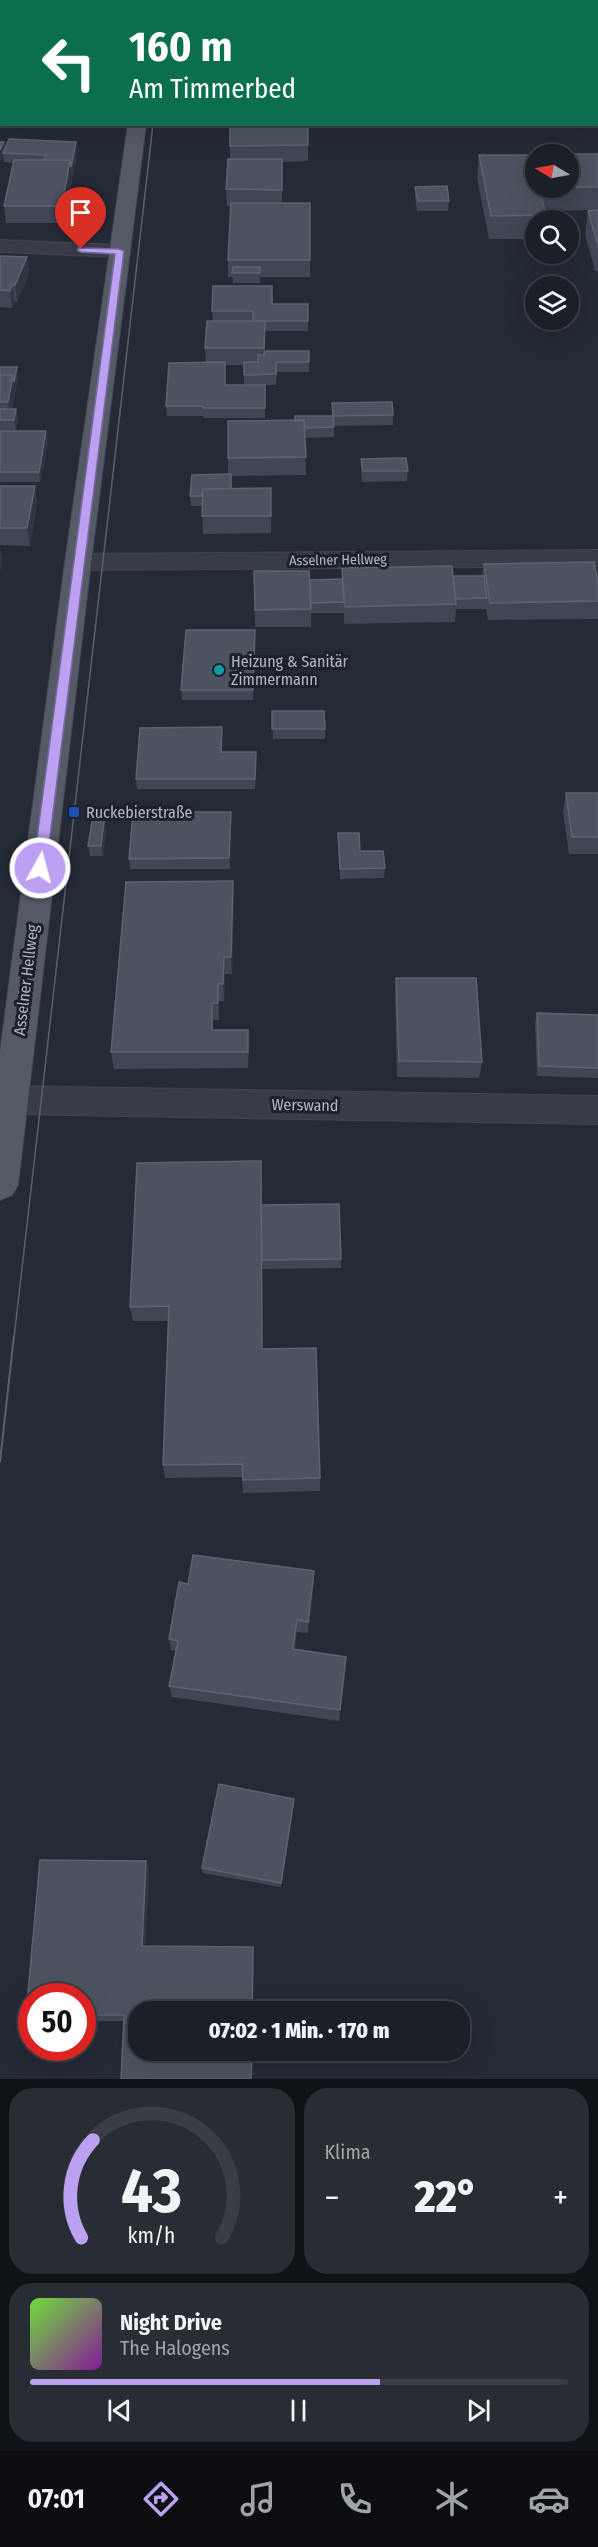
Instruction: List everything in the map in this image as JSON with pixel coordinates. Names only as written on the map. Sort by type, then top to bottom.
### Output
[{"type":"main road","name":"Asselner Hellweg","points":[[0,1185],[78,562],[137,126]]},
{"type":"street","points":[[0,246],[119,251]]},
{"type":"street","name":"Asselner Hellweg","points":[[78,562],[598,558]]},
{"type":"street","name":"Werswand","points":[[11,1100],[598,1110]]},
{"type":"building","points":[[230,126],[308,126],[308,145],[230,146]]},
{"type":"building","points":[[9,139],[76,142],[71,167],[70,160],[44,160],[46,155],[3,153]]},
{"type":"building","points":[[579,154],[598,154],[598,187],[579,187]]},
{"type":"building","points":[[479,155],[525,155],[525,198],[542,198],[545,210],[525,210],[525,215],[491,216]]},
{"type":"building","points":[[228,159],[282,159],[282,190],[226,189]]},
{"type":"building","points":[[14,160],[70,160],[62,206],[4,206]]},
{"type":"building","points":[[447,186],[449,201],[418,201],[415,187]]},
{"type":"building","points":[[231,203],[310,203],[310,260],[228,260]]},
{"type":"building","points":[[598,210],[598,246],[588,211]]},
{"type":"building","points":[[0,256],[27,257],[10,291],[0,290]]},
{"type":"building","points":[[233,267],[260,267],[260,273],[232,273]]},
{"type":"building","points":[[213,286],[272,286],[272,304],[308,304],[308,321],[253,321],[253,311],[212,311]]},
{"type":"building","points":[[207,321],[265,321],[264,348],[205,348]]},
{"type":"building","points":[[265,351],[309,351],[309,362],[276,362],[276,374],[244,375],[244,362],[258,362],[258,355],[264,355]]},
{"type":"building","points":[[225,362],[225,385],[265,385],[265,408],[166,406],[169,363]]},
{"type":"building","points":[[0,367],[17,367],[14,382],[13,375],[0,375]]},
{"type":"building","points":[[0,375],[13,375],[8,402],[0,402]]},
{"type":"building","points":[[392,402],[393,415],[333,416],[332,403]]},
{"type":"building","points":[[0,409],[16,409],[14,420],[0,420]]},
{"type":"building","points":[[295,416],[333,416],[334,427],[305,428],[304,420],[295,421]]},
{"type":"building","points":[[304,420],[306,457],[228,458],[228,421]]},
{"type":"building","points":[[0,431],[46,431],[39,472],[0,472]]},
{"type":"building","points":[[406,458],[408,471],[363,471],[361,459]]},
{"type":"building","points":[[231,474],[231,489],[203,489],[202,496],[190,496],[192,475]]},
{"type":"building","points":[[0,486],[35,486],[27,528],[0,528]]},
{"type":"building","points":[[271,488],[271,516],[202,516],[203,489]]},
{"type":"building","points":[[594,562],[598,581],[598,601],[490,603],[484,564]]},
{"type":"building","points":[[452,566],[456,604],[345,607],[342,568]]},
{"type":"building","points":[[254,571],[309,571],[311,609],[255,610]]},
{"type":"building","points":[[453,576],[484,576],[487,598],[456,599]]},
{"type":"building","points":[[342,579],[344,602],[311,603],[310,580]]},
{"type":"building","name":"Heizung & Sanitär Zimmermann","points":[[186,630],[255,630],[253,690],[181,690]]},
{"type":"building","points":[[272,711],[324,711],[325,729],[272,729]]},
{"type":"building","points":[[222,727],[221,752],[256,752],[255,779],[136,779],[140,728]]},
{"type":"building","points":[[566,793],[598,793],[598,837],[572,837]]},
{"type":"building","points":[[133,812],[231,812],[229,858],[129,859]]},
{"type":"building","points":[[92,822],[104,822],[101,846],[88,846]]},
{"type":"building","points":[[338,833],[359,833],[360,851],[383,851],[385,868],[340,869]]},
{"type":"building","points":[[233,881],[231,957],[224,957],[223,984],[218,984],[218,1003],[212,1003],[212,1030],[248,1030],[248,1052],[111,1052],[126,882]]},
{"type":"building","points":[[396,978],[476,978],[482,1062],[399,1061]]},
{"type":"building","points":[[537,1013],[598,1015],[598,1068],[539,1066]]},
{"type":"building","points":[[261,1161],[262,1349],[316,1348],[320,1478],[243,1480],[242,1464],[163,1465],[169,1306],[130,1307],[137,1163]]},
{"type":"building","points":[[339,1204],[341,1259],[262,1260],[261,1205]]},
{"type":"building","points":[[193,1555],[314,1571],[308,1622],[297,1620],[293,1649],[346,1657],[340,1710],[169,1686],[178,1641],[169,1639],[179,1582],[188,1584]]},
{"type":"building","points":[[219,1784],[294,1799],[281,1883],[202,1868]]},
{"type":"building","points":[[40,1860],[146,1861],[142,1946],[253,1947],[252,2001],[128,2001],[128,2061],[252,2061],[251,2079],[121,2079],[124,2015],[96,2015],[96,1983],[29,1983]]},
{"type":"tram line","points":[[14,1338],[153,126]]},
{"type":"tram line","points":[[0,1462],[14,1336]]},
{"type":"place","name":"Heizung & Sanitär Zimmermann","points":[[219,670]]},
{"type":"place","name":"Ruckebierstraße","points":[[74,812]]},
{"type":"route","points":[[40,868],[119,251],[81,249]]}]
